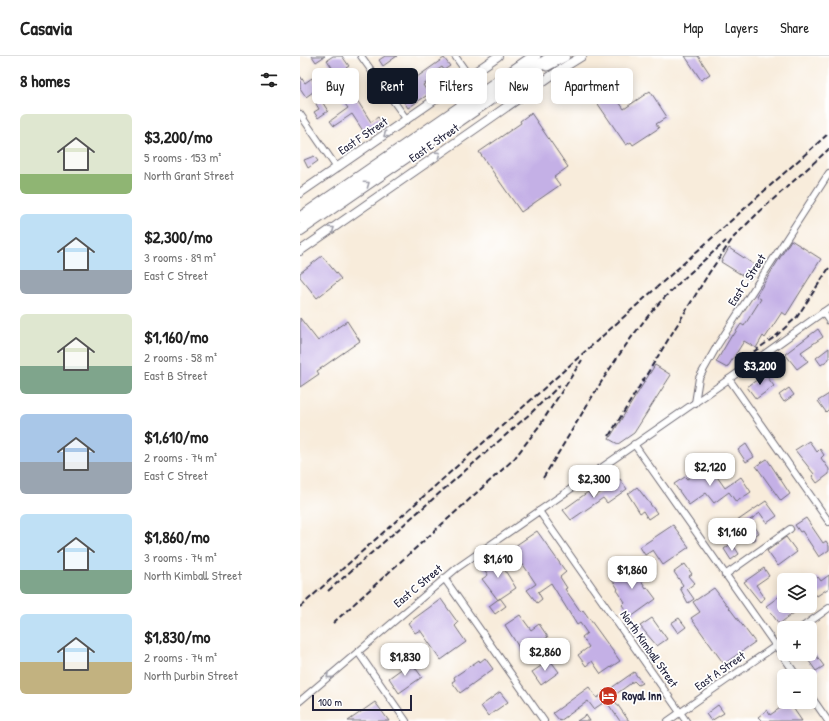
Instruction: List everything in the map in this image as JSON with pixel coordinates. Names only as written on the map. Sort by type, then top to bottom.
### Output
[{"type":"highway","points":[[492,92],[528,56]]},
{"type":"highway","points":[[300,230],[492,92],[535,56]]},
{"type":"highway","points":[[300,218],[492,92],[552,56]]},
{"type":"highway","points":[[492,92],[564,56]]},
{"type":"main road","name":"East F Street","points":[[481,68],[498,56]]},
{"type":"main road","name":"East E Street","points":[[300,251],[558,71],[582,56]]},
{"type":"main road","name":"East F Street","points":[[300,193],[430,104]]},
{"type":"street","points":[[361,56],[407,120]]},
{"type":"street","points":[[455,56],[463,68]]},
{"type":"street","points":[[300,114],[337,168]]},
{"type":"street","name":"East C Street","points":[[696,403],[699,378],[717,346],[829,173]]},
{"type":"street","name":"East C Street","points":[[300,701],[444,578],[634,444],[696,403],[829,308]]},
{"type":"street","points":[[823,312],[829,321]]},
{"type":"street","points":[[730,379],[829,522]]},
{"type":"street","points":[[634,444],[792,669]]},
{"type":"street","name":"North Kimball Street","points":[[539,511],[686,721]]},
{"type":"street","points":[[725,575],[790,528]]},
{"type":"street","points":[[444,578],[544,721]]},
{"type":"street","points":[[811,621],[829,608]]},
{"type":"street","name":"East A Street","points":[[668,721],[775,646]]},
{"type":"street","points":[[358,652],[406,721]]},
{"type":"street","points":[[817,705],[828,721]]},
{"type":"building","points":[[312,56],[325,56],[316,62]]},
{"type":"building","points":[[333,56],[342,56],[349,66],[346,68],[332,68],[327,60]]},
{"type":"building","points":[[385,56],[397,56],[383,66],[379,60]]},
{"type":"building","points":[[685,56],[698,56],[710,74],[701,80]]},
{"type":"building","points":[[444,58],[450,66],[447,68],[430,68]]},
{"type":"building","points":[[426,71],[426,83],[423,85],[426,90],[426,96],[418,101],[418,76]]},
{"type":"building","points":[[300,76],[305,83],[312,78],[312,93],[306,97],[300,88]]},
{"type":"building","points":[[650,91],[667,117],[656,124],[659,128],[633,145],[631,142],[626,145],[598,104],[621,104],[624,109]]},
{"type":"building","points":[[359,103],[371,122],[378,117],[384,125],[367,137],[352,114],[334,126],[330,121],[348,108],[345,104]]},
{"type":"building","points":[[316,104],[324,104],[328,111],[318,118],[314,112],[319,109]]},
{"type":"building","points":[[405,104],[414,104],[408,108]]},
{"type":"building","points":[[531,113],[568,167],[554,177],[560,185],[521,212],[479,152],[521,123],[520,121]]},
{"type":"building","points":[[314,156],[318,161],[308,168],[304,160]]},
{"type":"building","points":[[791,240],[821,259],[786,315],[782,312],[765,338],[763,336],[756,348],[744,341],[727,368],[716,362],[732,335],[733,336],[741,324],[744,326],[761,299],[756,296]]},
{"type":"building","points":[[729,248],[758,267],[750,280],[721,262]]},
{"type":"building","points":[[322,256],[341,279],[317,298],[300,277],[300,273]]},
{"type":"building","points":[[300,318],[318,341],[347,321],[360,341],[317,371],[319,374],[300,387]]},
{"type":"building","points":[[818,329],[823,337],[801,352],[808,361],[797,369],[785,354]]},
{"type":"building","points":[[829,348],[829,359],[821,365],[816,358]]},
{"type":"building","points":[[655,365],[671,375],[634,433],[618,444],[609,439]]},
{"type":"building","points":[[765,374],[774,386],[756,399],[747,387]]},
{"type":"building","points":[[789,388],[794,395],[784,402],[779,395]]},
{"type":"building","points":[[829,394],[829,409],[826,412],[818,401]]},
{"type":"building","points":[[809,441],[817,452],[820,449],[824,455],[821,458],[829,469],[829,474],[817,483],[812,476],[814,474],[795,450]]},
{"type":"building","points":[[746,444],[754,457],[746,462],[738,450]]},
{"type":"building","points":[[767,459],[790,494],[781,501],[756,466]]},
{"type":"building","points":[[708,464],[725,488],[741,477],[751,492],[736,502],[729,492],[714,503],[706,493],[689,505],[674,484],[685,477],[687,479]]},
{"type":"building","points":[[620,479],[627,489],[607,503],[603,498],[571,520],[563,510],[588,492],[592,498]]},
{"type":"building","points":[[637,487],[657,513],[648,519],[643,511],[640,513],[628,494]]},
{"type":"building","points":[[766,501],[777,516],[767,523],[760,513],[750,520],[759,533],[754,536],[756,539],[752,542],[745,532],[732,541],[724,530]]},
{"type":"building","points":[[806,518],[823,543],[826,541],[829,546],[829,550],[819,557],[802,531],[800,532],[795,525]]},
{"type":"building","points":[[673,525],[689,547],[663,565],[653,550],[645,555],[640,547]]},
{"type":"building","points":[[537,531],[566,572],[560,577],[567,588],[565,589],[581,612],[583,610],[620,661],[601,674],[592,661],[586,666],[578,655],[589,647],[582,637],[587,633],[580,623],[577,625],[551,583],[538,592],[542,599],[537,603],[527,590],[536,584],[512,548]]},
{"type":"building","points":[[786,537],[797,552],[778,566],[767,551]]},
{"type":"building","points":[[732,543],[739,554],[731,560],[724,549]]},
{"type":"building","points":[[496,556],[516,588],[498,600],[482,579],[488,575],[482,566]]},
{"type":"building","points":[[685,564],[692,574],[689,576],[695,583],[687,589],[694,599],[688,603],[680,588],[683,585],[674,572]]},
{"type":"building","points":[[632,566],[646,588],[647,587],[656,599],[631,617],[622,605],[625,602],[608,573],[618,567],[622,573]]},
{"type":"building","points":[[764,568],[769,576],[756,585],[765,598],[760,602],[744,582]]},
{"type":"building","points":[[829,575],[829,588],[817,596],[817,578],[818,577],[821,581]]},
{"type":"building","points":[[714,588],[755,642],[724,664],[691,618],[700,612],[693,602]]},
{"type":"building","points":[[500,598],[506,606],[495,614],[489,606]]},
{"type":"building","points":[[777,598],[777,613],[794,613],[783,621],[777,621],[766,606]]},
{"type":"building","points":[[441,599],[458,623],[455,626],[466,642],[441,660],[420,630],[415,633],[408,623]]},
{"type":"building","points":[[520,615],[531,630],[539,624],[548,637],[523,654],[505,625]]},
{"type":"building","points":[[652,618],[667,639],[657,646],[640,626]]},
{"type":"building","points":[[679,618],[686,627],[678,633],[671,623]]},
{"type":"building","points":[[817,656],[824,666],[817,670],[809,661],[817,661]]},
{"type":"building","points":[[485,658],[493,669],[460,693],[452,682],[455,680],[454,677],[479,660],[480,662]]},
{"type":"building","points":[[550,660],[559,672],[541,685],[532,672]]},
{"type":"building","points":[[411,662],[422,677],[399,693],[389,678]]},
{"type":"building","points":[[634,672],[642,683],[638,685],[634,681],[612,697],[629,721],[620,721],[606,701],[594,709],[588,701],[560,721],[553,713],[589,687],[597,698]]},
{"type":"building","points":[[500,692],[508,702],[488,716],[481,706]]},
{"type":"building","points":[[375,702],[389,721],[348,721]]},
{"type":"building","points":[[718,705],[724,713],[711,721],[706,714]]},
{"type":"building","points":[[779,709],[794,709],[802,721],[762,721],[758,717],[767,710],[770,715]]},
{"type":"building","points":[[586,715],[590,721],[577,721]]},
{"type":"railway","points":[[300,607],[829,133]]},
{"type":"railway","points":[[609,436],[709,273],[733,238],[757,214],[829,149]]},
{"type":"railway","points":[[543,478],[595,392],[637,330],[670,292],[726,241]]},
{"type":"railway","points":[[739,362],[776,336],[797,317],[829,268]]},
{"type":"railway","points":[[333,623],[514,459],[540,425],[582,360]]},
{"type":"railway","points":[[328,591],[532,412],[560,385]]},
{"type":"place","name":"Royal Inn","points":[[608,696]]}]
